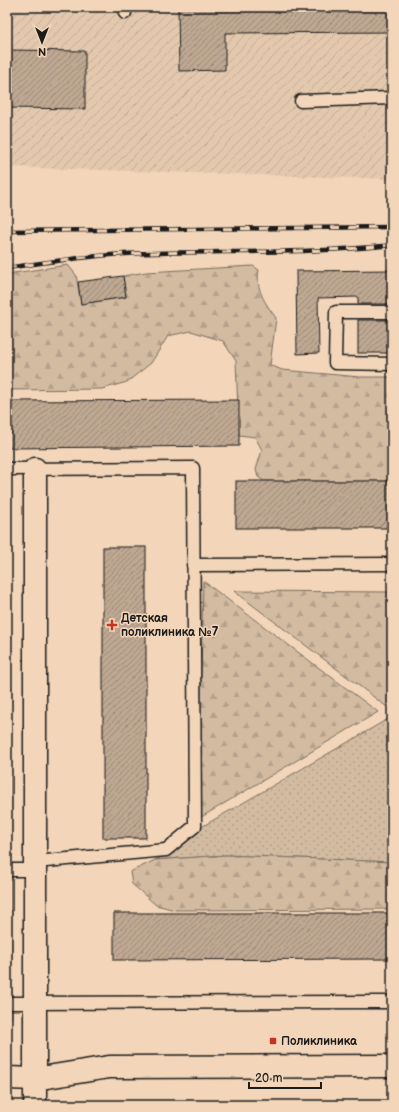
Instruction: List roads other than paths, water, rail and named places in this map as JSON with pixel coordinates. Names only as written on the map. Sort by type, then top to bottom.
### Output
[{"type":"street","points":[[35,469],[35,1105]]},
{"type":"street","points":[[7,1078],[35,1079],[109,1067],[392,1066]]},
{"type":"lane","points":[[301,101],[392,98]]},
{"type":"lane","points":[[392,312],[336,312],[335,363],[392,364]]},
{"type":"lane","points":[[7,469],[193,468],[195,826],[166,850],[7,870]]},
{"type":"lane","points":[[193,564],[392,564]]},
{"type":"lane","points":[[7,1003],[392,1002]]},
{"type":"railway","points":[[7,231],[392,227]]},
{"type":"railway","points":[[7,268],[51,261],[125,254],[325,250],[392,245]]},
{"type":"place","name":"Детская поликлиника №7","points":[[112,625]]},
{"type":"place","name":"Поликлиника","points":[[273,1041]]}]
